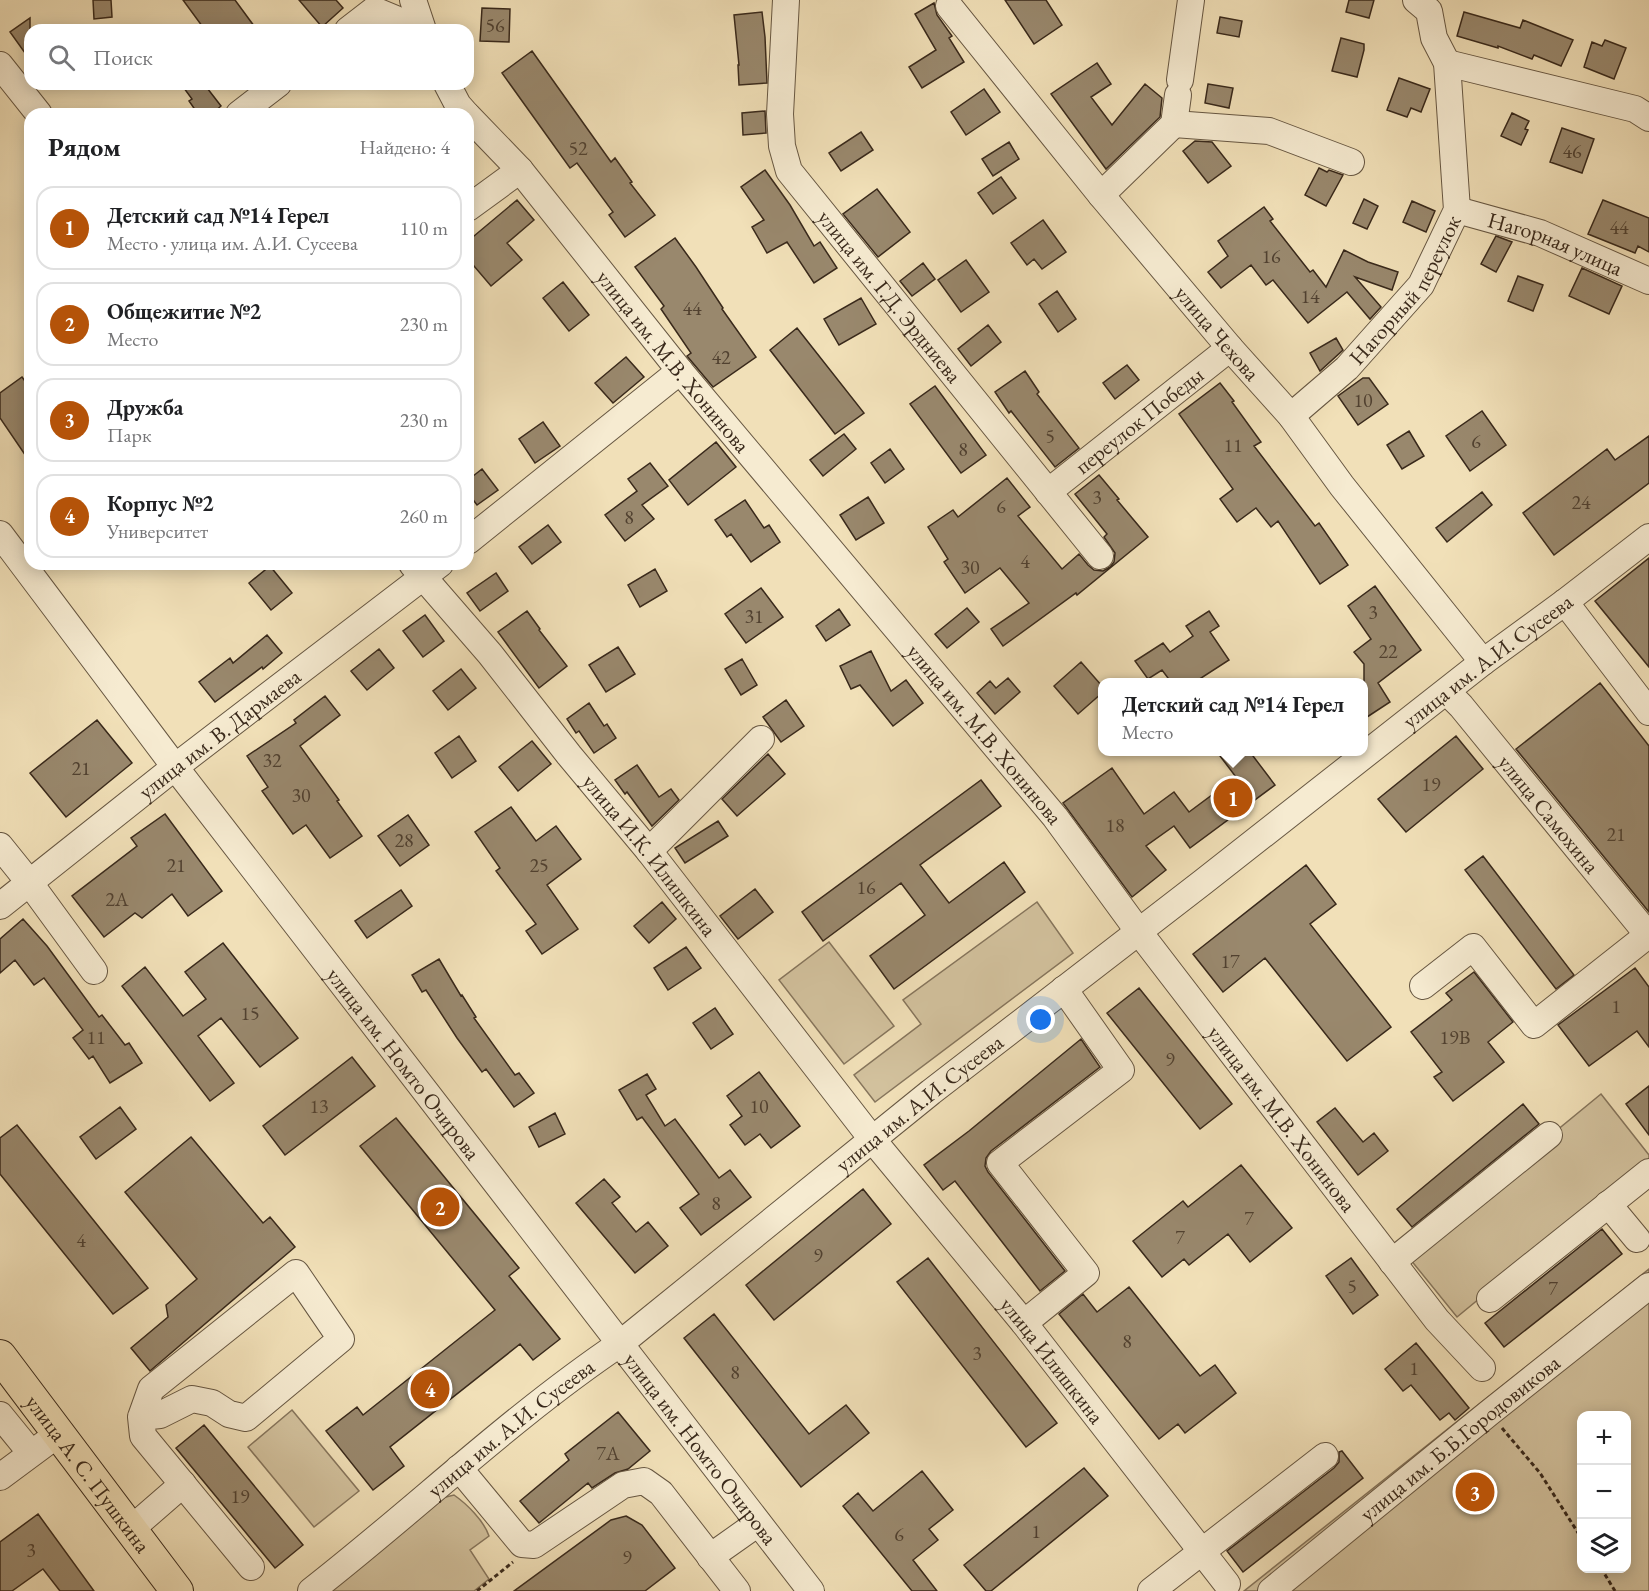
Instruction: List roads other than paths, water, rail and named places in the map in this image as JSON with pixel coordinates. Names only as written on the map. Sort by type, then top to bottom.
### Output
[{"type":"main road","name":"улица А. С. Пушкина","points":[[0,1356],[177,1591]]},
{"type":"street","points":[[413,0],[420,24]]},
{"type":"street","name":"улица им. Г.Д. Эрдниева","points":[[786,0],[780,114],[782,146],[789,171],[1100,556]]},
{"type":"street","points":[[1101,195],[1174,124],[1191,0]]},
{"type":"street","points":[[1416,0],[1429,11],[1434,38],[1447,63],[1635,109],[1649,118]]},
{"type":"street","name":"улица Чехова","points":[[949,6],[1101,195],[1230,348],[1291,416],[1342,486],[1483,662]]},
{"type":"street","points":[[356,24],[374,10],[408,24]]},
{"type":"street","name":"Нагорный переулок","points":[[1291,416],[1347,368],[1421,285],[1458,210],[1447,63]]},
{"type":"street","points":[[0,65],[34,108]]},
{"type":"street","points":[[247,108],[270,90]]},
{"type":"street","name":"улица им. М.В. Хонинова","points":[[450,90],[461,108]]},
{"type":"street","name":"улица им. М.В. Хонинова","points":[[474,122],[520,170],[680,371],[1054,817],[1139,932],[1437,1320],[1482,1368]]},
{"type":"street","points":[[1174,124],[1269,131],[1351,162]]},
{"type":"street","points":[[474,204],[520,170]]},
{"type":"street","name":"Нагорная улица","points":[[1458,210],[1540,233],[1649,281]]},
{"type":"street","name":"переулок Победы","points":[[1048,492],[1230,348]]},
{"type":"street","points":[[474,536],[680,371]]},
{"type":"street","name":"улица им. Номто Очирова","points":[[0,534],[24,566]]},
{"type":"street","name":"улица им. А.И. Сусеева","points":[[1368,754],[1483,662],[1649,537]]},
{"type":"street","name":"улица им. Номто Очирова","points":[[27,570],[175,767],[811,1591]]},
{"type":"street","name":"улица им. В. Дармаева","points":[[0,906],[422,570]]},
{"type":"street","name":"улица И.К. Илишкина","points":[[427,570],[569,755],[649,851],[872,1139]]},
{"type":"street","points":[[1565,602],[1649,712]]},
{"type":"street","name":"улица Самохина","points":[[1447,692],[1461,706],[1648,936]]},
{"type":"street","points":[[649,851],[761,739]]},
{"type":"street","name":"улица им. А.И. Сусеева","points":[[311,1591],[459,1468],[591,1363],[621,1343],[872,1139],[1365,756]]},
{"type":"street","points":[[0,846],[94,971]]},
{"type":"street","points":[[1423,986],[1473,947],[1534,1025],[1648,936]]},
{"type":"street","points":[[1024,1323],[1086,1273],[1000,1163],[1120,1070],[1064,989]]},
{"type":"street","points":[[1392,1262],[1549,1135]]},
{"type":"street","name":"улица Илишкина","points":[[872,1139],[1024,1323],[1227,1584]]},
{"type":"street","points":[[1490,1299],[1649,1172]]},
{"type":"street","points":[[1608,1204],[1636,1239]]},
{"type":"street","points":[[141,1417],[160,1415],[192,1399],[212,1403],[229,1414],[246,1418],[341,1339],[296,1273],[151,1389],[141,1417],[143,1436],[251,1567]]},
{"type":"street","name":"улица им. Б.Б.Городовикова","points":[[1271,1591],[1489,1413],[1649,1287]]},
{"type":"street","points":[[0,1415],[31,1453]]},
{"type":"street","points":[[0,1478],[58,1434]]},
{"type":"street","points":[[1151,1591],[1325,1456]]},
{"type":"street","points":[[459,1468],[522,1544],[534,1545],[623,1485],[644,1481],[661,1493],[737,1591]]},
{"type":"street","points":[[130,1530],[183,1484]]},
{"type":"street","points":[[710,1557],[758,1523]]},
{"type":"place","name":"Детский сад №14 Герел","points":[[1233,798]]},
{"type":"place","name":"Общежитие №2","points":[[440,1207]]},
{"type":"place","name":"Корпус №2","points":[[430,1389]]},
{"type":"place","name":"Дружба","points":[[1475,1492]]}]
